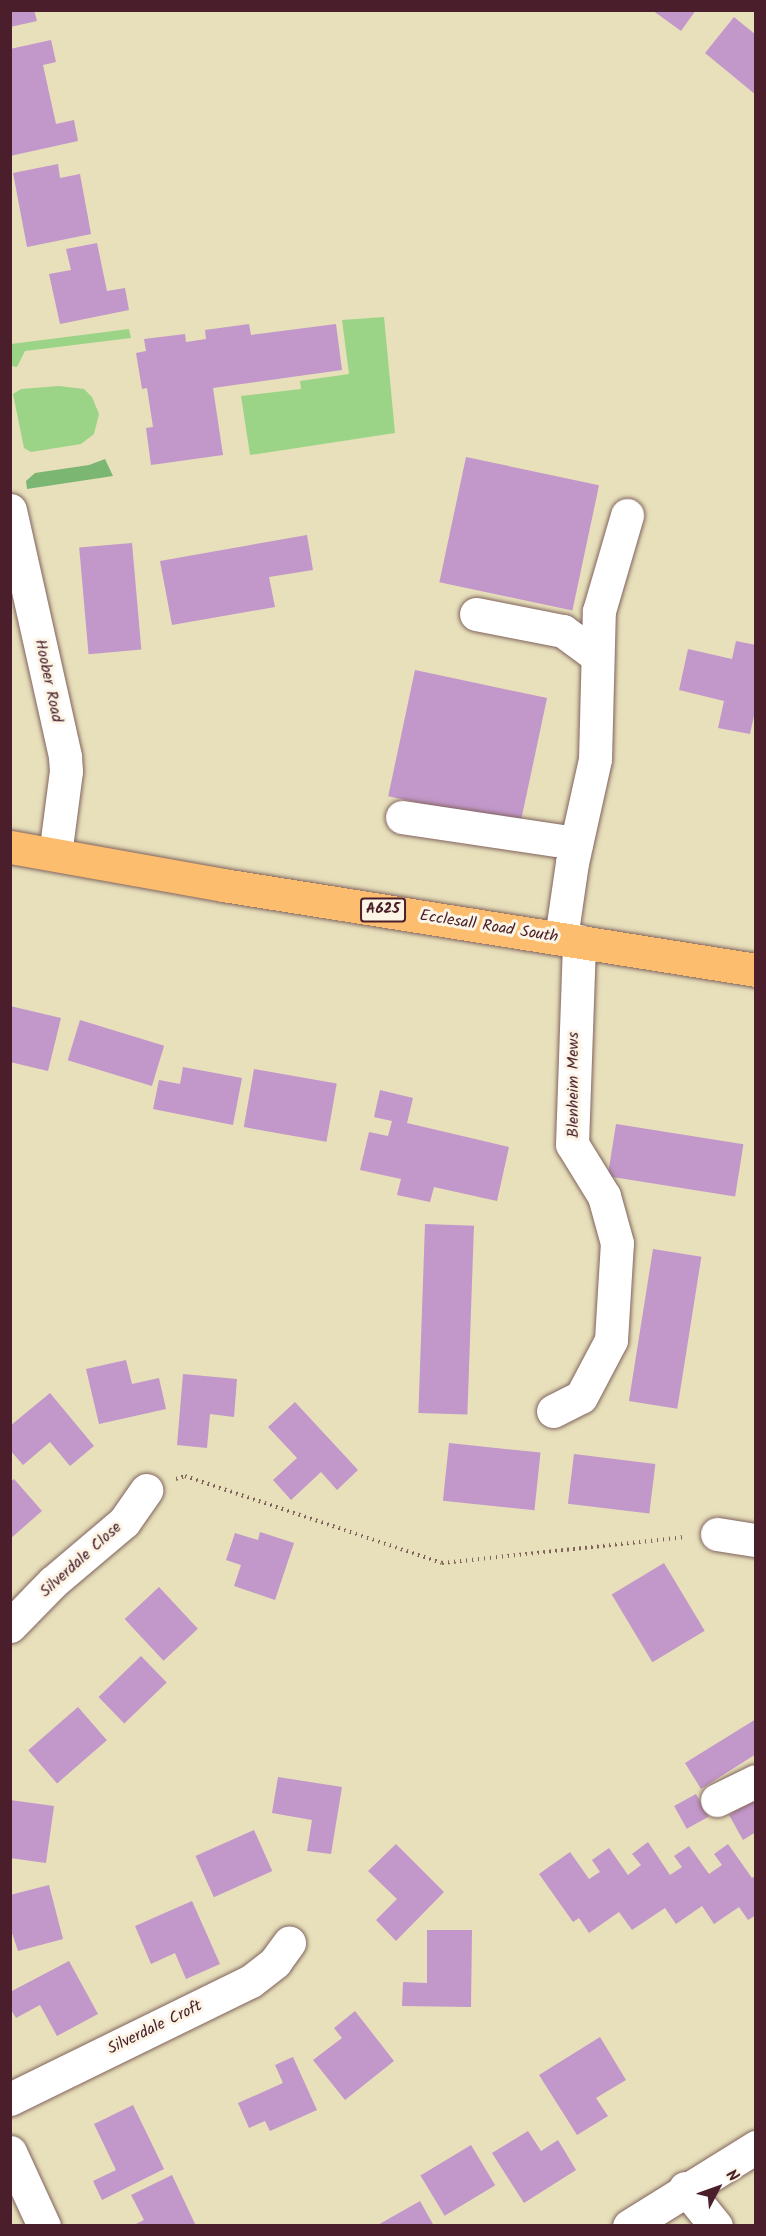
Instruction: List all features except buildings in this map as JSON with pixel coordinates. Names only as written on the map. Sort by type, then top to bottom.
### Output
[{"type":"main road","name":"Ecclesall Road South","points":[[10,847],[223,885],[756,970]]},
{"type":"street","name":"Hoober Road","points":[[10,510],[65,757],[66,771],[55,855]]},
{"type":"street","name":"Blenheim Mews","points":[[553,1411],[581,1397],[611,1340],[617,1243],[604,1196],[572,1143],[570,939],[576,843],[595,759],[599,611],[627,515]]},
{"type":"street","points":[[476,614],[563,631],[597,656]]},
{"type":"street","points":[[402,817],[576,843]]},
{"type":"street","name":"Silverdale Close","points":[[10,1626],[53,1582],[124,1522],[146,1490]]},
{"type":"street","points":[[717,1534],[756,1540]]},
{"type":"street","points":[[717,1800],[756,1781]]},
{"type":"street","name":"Silverdale Croft","points":[[10,2099],[251,1981],[275,1962],[289,1943]]},
{"type":"street","points":[[629,2226],[685,2188],[756,2146]]},
{"type":"street","points":[[10,2152],[44,2226]]},
{"type":"street","points":[[685,2188],[716,2226]]},
{"type":"path","points":[[146,1490],[185,1476],[442,1563],[624,1541],[717,1534]]},
{"type":"green space","points":[[384,317],[395,433],[250,455],[241,396],[301,389],[300,381],[349,374],[342,320]]},
{"type":"green space","points":[[129,329],[131,338],[25,351],[17,367],[11,366],[11,344]]},
{"type":"green space","points":[[59,386],[84,389],[92,397],[99,414],[94,434],[81,444],[31,452],[24,448],[13,394],[21,389]]},
{"type":"green space","points":[[105,459],[113,476],[27,489],[26,481],[35,473],[89,465]]}]
